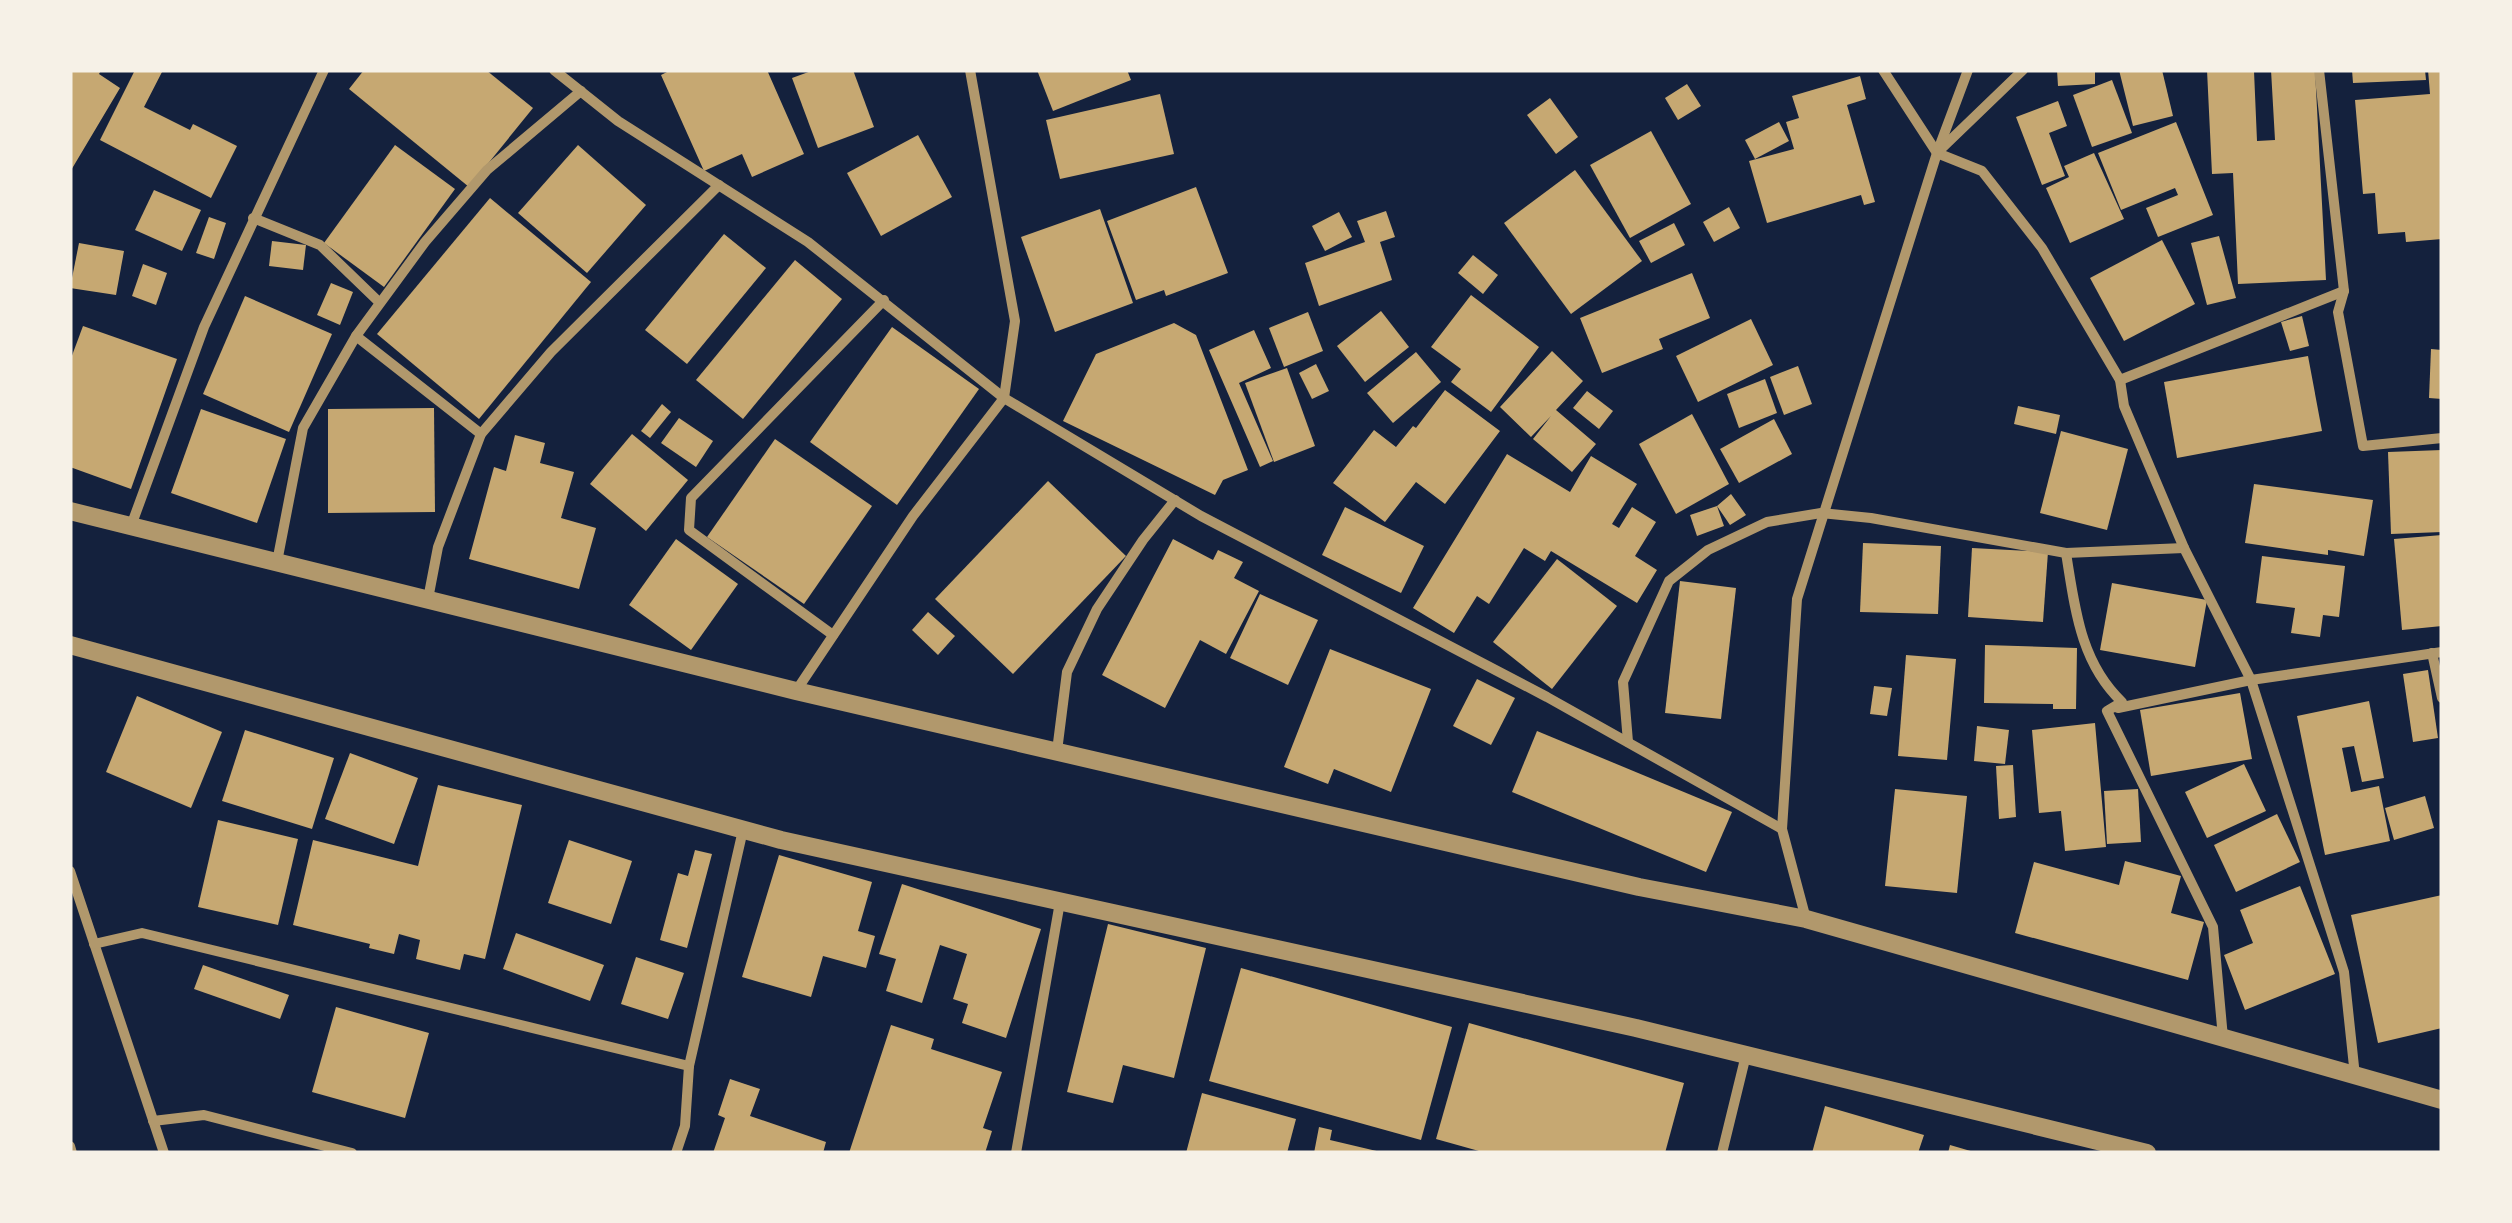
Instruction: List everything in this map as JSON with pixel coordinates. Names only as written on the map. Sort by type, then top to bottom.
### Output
[{"type":"street","points":[[131,526],[204,326],[324,70]]},
{"type":"street","points":[[554,70],[618,121],[808,242],[1004,398],[1175,500],[1628,742],[1782,829]]},
{"type":"street","points":[[796,690],[913,516],[1004,398],[1015,321],[970,70]]},
{"type":"street","points":[[1883,70],[1937,153],[1982,172],[2042,248],[2120,380],[2124,406],[2184,548],[2251,680],[2344,972],[2355,1076]]},
{"type":"street","points":[[1806,919],[1782,829],[1797,599],[1937,153],[1968,70]]},
{"type":"street","points":[[1937,153],[2023,70]]},
{"type":"street","points":[[2319,70],[2344,291],[2338,312],[2363,446],[2442,438]]},
{"type":"street","points":[[277,562],[303,428],[356,336],[378,302],[487,170],[581,92]]},
{"type":"street","points":[[428,600],[438,547],[481,434],[551,352],[718,185]]},
{"type":"street","points":[[254,218],[320,245],[378,302]]},
{"type":"street","points":[[2120,380],[2344,291]]},
{"type":"street","points":[[833,635],[689,530],[691,498],[884,300]]},
{"type":"street","points":[[356,336],[481,434]]},
{"type":"street","points":[[1057,752],[1067,672],[1098,609],[1143,540],[1175,500]]},
{"type":"street","points":[[70,511],[1057,752],[1639,887],[1806,919],[2442,1100]]},
{"type":"street","points":[[1628,742],[1623,682],[1669,581],[1708,550],[1767,522],[1821,513],[1871,518],[2066,553],[2184,548]]},
{"type":"street","points":[[2066,553],[2080,638],[2105,686],[2122,702],[2107,711]]},
{"type":"street","points":[[70,645],[744,830],[1746,1055],[2147,1153]]},
{"type":"street","points":[[2107,711],[2251,680],[2437,652],[2442,698]]},
{"type":"street","points":[[2107,711],[2212,928],[2223,1038]]},
{"type":"street","points":[[676,1153],[685,1126],[689,1066],[744,830]]},
{"type":"street","points":[[70,870],[164,1153]]},
{"type":"street","points":[[1016,1153],[1060,902]]},
{"type":"street","points":[[94,944],[142,933],[689,1066]]},
{"type":"street","points":[[1722,1153],[1746,1055]]},
{"type":"street","points":[[153,1120],[204,1114],[352,1153]]},
{"type":"building","points":[[70,70],[101,70],[99,74],[120,88],[70,172]]},
{"type":"building","points":[[135,70],[162,72],[144,107],[190,130],[193,124],[237,146],[211,198],[100,140]]},
{"type":"building","points":[[364,70],[486,70],[533,108],[469,187],[349,89]]},
{"type":"building","points":[[671,70],[767,70],[804,154],[752,177],[742,154],[704,171],[661,75]]},
{"type":"building","points":[[814,70],[853,70],[874,127],[818,148],[792,78]]},
{"type":"building","points":[[1037,70],[1127,70],[1131,80],[1053,111]]},
{"type":"building","points":[[2057,70],[2095,70],[2095,84],[2058,86]]},
{"type":"building","points":[[2119,70],[2162,70],[2173,116],[2133,126]]},
{"type":"building","points":[[2207,70],[2254,71],[2257,141],[2275,140],[2271,70],[2315,70],[2326,280],[2238,284],[2233,173],[2212,174]]},
{"type":"building","points":[[2352,70],[2425,70],[2426,80],[2353,83]]},
{"type":"building","points":[[2428,70],[2442,70],[2442,239],[2406,242],[2405,232],[2378,234],[2375,193],[2363,194],[2355,100],[2430,94]]},
{"type":"building","points":[[1860,76],[1866,99],[1847,105],[1875,202],[1864,205],[1861,195],[1767,223],[1749,161],[1794,149],[1786,122],[1799,118],[1792,96]]},
{"type":"building","points":[[2112,80],[2132,133],[2092,147],[2073,95]]},
{"type":"building","points":[[1687,84],[1701,106],[1678,120],[1665,98]]},
{"type":"building","points":[[1160,94],[1174,154],[1060,179],[1046,120]]},
{"type":"building","points":[[1550,98],[1578,137],[1556,154],[1527,115]]},
{"type":"building","points":[[2058,101],[2067,126],[2049,133],[2065,176],[2042,185],[2016,117]]},
{"type":"building","points":[[1779,122],[1789,141],[1755,159],[1745,140]]},
{"type":"building","points":[[2176,122],[2213,215],[2158,237],[2146,208],[2178,195],[2175,188],[2121,210],[2098,153]]},
{"type":"building","points":[[1651,131],[1691,204],[1630,238],[1590,165]]},
{"type":"building","points":[[918,135],[952,197],[881,236],[847,173]]},
{"type":"building","points":[[395,145],[455,189],[384,287],[324,243]]},
{"type":"building","points":[[578,145],[646,205],[587,273],[518,213]]},
{"type":"building","points":[[2094,153],[2124,219],[2070,243],[2046,188],[2069,177],[2064,166]]},
{"type":"building","points":[[1575,170],[1642,261],[1571,314],[1504,223]]},
{"type":"building","points":[[1196,187],[1228,273],[1166,296],[1164,290],[1136,300],[1107,221]]},
{"type":"building","points":[[154,190],[201,210],[182,251],[135,230]]},
{"type":"building","points":[[490,198],[591,282],[479,419],[377,334]]},
{"type":"building","points":[[1729,207],[1740,228],[1714,242],[1703,222]]},
{"type":"building","points":[[1100,209],[1133,303],[1055,332],[1021,237]]},
{"type":"building","points":[[1386,211],[1395,237],[1380,242],[1392,280],[1319,306],[1305,263],[1365,242],[1357,221]]},
{"type":"building","points":[[1339,212],[1352,237],[1325,251],[1312,226]]},
{"type":"building","points":[[209,217],[226,223],[214,259],[196,253]]},
{"type":"building","points":[[1674,223],[1685,245],[1651,263],[1639,241]]},
{"type":"building","points":[[724,234],[766,268],[687,364],[645,330]]},
{"type":"building","points":[[2219,236],[2236,298],[2207,305],[2191,243]]},
{"type":"building","points":[[2162,240],[2195,304],[2124,341],[2090,278]]},
{"type":"building","points":[[272,241],[306,245],[303,270],[269,266]]},
{"type":"building","points":[[79,243],[124,251],[116,295],[70,288]]},
{"type":"building","points":[[1473,255],[1498,275],[1483,294],[1458,273]]},
{"type":"building","points":[[795,260],[842,299],[743,419],[696,380]]},
{"type":"building","points":[[143,264],[167,273],[156,305],[132,296]]},
{"type":"building","points":[[1692,273],[1710,318],[1659,339],[1663,349],[1602,373],[1580,318]]},
{"type":"building","points":[[331,283],[353,292],[340,325],[317,315]]},
{"type":"building","points":[[1471,295],[1539,347],[1491,412],[1451,382],[1461,369],[1431,347]]},
{"type":"building","points":[[245,296],[332,334],[289,432],[203,394]]},
{"type":"building","points":[[1381,311],[1409,347],[1365,382],[1337,346]]},
{"type":"building","points":[[1308,312],[1323,351],[1284,367],[1269,328]]},
{"type":"building","points":[[2302,316],[2309,346],[2290,351],[2281,322]]},
{"type":"building","points":[[1751,319],[1773,365],[1698,402],[1676,356]]},
{"type":"building","points":[[1174,323],[1196,335],[1248,470],[1223,480],[1215,495],[1063,421],[1096,354]]},
{"type":"building","points":[[83,326],[177,359],[131,489],[70,467],[70,361]]},
{"type":"building","points":[[892,327],[979,389],[897,505],[810,442]]},
{"type":"building","points":[[1254,330],[1271,368],[1239,383],[1273,461],[1260,467],[1209,350]]},
{"type":"building","points":[[2431,349],[2442,350],[2442,399],[2429,398]]},
{"type":"building","points":[[1552,351],[1583,381],[1556,410],[1596,444],[1572,472],[1533,439],[1551,416],[1531,437],[1500,407]]},
{"type":"building","points":[[1416,352],[1441,382],[1393,423],[1367,393]]},
{"type":"building","points":[[2308,356],[2322,431],[2177,458],[2164,382]]},
{"type":"building","points":[[1316,364],[1329,391],[1312,399],[1299,373]]},
{"type":"building","points":[[1798,366],[1812,404],[1784,415],[1770,377]]},
{"type":"building","points":[[1287,368],[1315,446],[1274,462],[1245,383]]},
{"type":"building","points":[[1765,379],[1777,413],[1739,428],[1727,394]]},
{"type":"building","points":[[1445,390],[1500,431],[1445,504],[1416,482],[1385,522],[1333,483],[1374,430],[1396,447]]},
{"type":"building","points":[[1587,391],[1613,411],[1599,429],[1573,408]]},
{"type":"building","points":[[662,404],[671,412],[650,438],[641,431]]},
{"type":"building","points":[[2018,406],[2060,415],[2056,434],[2014,424]]},
{"type":"building","points":[[434,408],[435,512],[328,513],[328,409]]},
{"type":"building","points":[[201,409],[286,439],[257,523],[171,493]]},
{"type":"building","points":[[1692,414],[1729,484],[1676,514],[1639,444]]},
{"type":"building","points":[[679,418],[713,441],[696,467],[661,443]]},
{"type":"building","points":[[1774,419],[1792,454],[1739,483],[1720,449]]},
{"type":"building","points":[[2061,431],[2128,449],[2107,530],[2040,513]]},
{"type":"building","points":[[632,434],[688,480],[646,531],[590,484]]},
{"type":"building","points":[[515,435],[545,443],[540,463],[574,472],[561,518],[596,528],[579,589],[469,559],[494,467],[506,471]]},
{"type":"building","points":[[775,439],[872,506],[804,604],[707,537]]},
{"type":"building","points":[[2442,450],[2442,532],[2391,534],[2388,452]]},
{"type":"building","points":[[1507,454],[1570,492],[1591,456],[1637,484],[1612,524],[1619,528],[1632,507],[1656,522],[1635,556],[1657,570],[1637,603],[1551,551],[1545,561],[1524,548],[1489,604],[1477,596],[1454,633],[1413,608]]},
{"type":"building","points":[[1048,481],[1126,556],[1013,674],[935,599]]},
{"type":"building","points":[[2254,484],[2373,500],[2364,556],[2245,543]]},
{"type":"building","points":[[1731,494],[1746,515],[1730,525],[1717,506]]},
{"type":"building","points":[[1717,506],[1724,526],[1697,536],[1690,515]]},
{"type":"building","points":[[1345,507],[1424,546],[1401,593],[1322,555]]},
{"type":"building","points":[[2442,535],[2442,626],[2402,630],[2394,539]]},
{"type":"building","points":[[676,539],[738,584],[691,650],[629,605]]},
{"type":"building","points":[[1173,539],[1213,560],[1218,550],[1243,562],[1234,578],[1259,591],[1226,654],[1200,640],[1165,708],[1102,675]]},
{"type":"building","points":[[1863,543],[1941,546],[1938,614],[1860,612]]},
{"type":"building","points":[[1972,548],[2048,552],[2043,622],[1968,617]]},
{"type":"building","points":[[2262,556],[2345,566],[2339,617],[2323,615],[2320,637],[2291,633],[2295,608],[2256,603]]},
{"type":"building","points":[[1557,559],[1617,606],[1552,689],[1493,642]]},
{"type":"building","points":[[1680,581],[1736,588],[1721,719],[1665,713]]},
{"type":"building","points":[[2112,583],[2207,600],[2195,667],[2100,650]]},
{"type":"building","points":[[1260,594],[1318,620],[1288,685],[1230,658]]},
{"type":"building","points":[[928,612],[955,636],[938,655],[912,630]]},
{"type":"building","points":[[1985,645],[2077,648],[2076,709],[2053,709],[2053,704],[1984,703]]},
{"type":"building","points":[[1330,649],[1431,689],[1391,792],[1334,769],[1328,784],[1284,767]]},
{"type":"building","points":[[1906,655],[1956,659],[1947,760],[1898,756]]},
{"type":"building","points":[[2428,670],[2438,738],[2413,742],[2403,674]]},
{"type":"building","points":[[1477,679],[1515,698],[1491,745],[1453,726]]},
{"type":"building","points":[[1874,686],[1892,688],[1887,716],[1870,714]]},
{"type":"building","points":[[2240,693],[2252,759],[2151,776],[2140,710]]},
{"type":"building","points":[[137,696],[222,732],[191,808],[106,772]]},
{"type":"building","points":[[2369,701],[2384,778],[2362,782],[2354,746],[2342,748],[2351,792],[2379,786],[2390,841],[2325,855],[2297,716]]},
{"type":"building","points":[[2095,723],[2106,847],[2065,851],[2061,811],[2039,813],[2032,730]]},
{"type":"building","points":[[1977,726],[2009,730],[2005,764],[1974,761]]},
{"type":"building","points":[[245,730],[334,758],[312,829],[222,801]]},
{"type":"building","points":[[1537,731],[1732,812],[1706,872],[1512,792]]},
{"type":"building","points":[[350,753],[418,778],[394,844],[325,819]]},
{"type":"building","points":[[2244,764],[2266,811],[2207,838],[2185,792]]},
{"type":"building","points":[[2013,765],[2016,817],[1999,819],[1996,766]]},
{"type":"building","points":[[438,785],[522,805],[485,959],[464,954],[460,970],[416,959],[420,940],[399,934],[394,954],[293,925],[313,840],[418,866]]},
{"type":"building","points":[[1895,789],[1967,796],[1957,893],[1885,886]]},
{"type":"building","points":[[2138,789],[2141,842],[2107,844],[2104,791]]},
{"type":"building","points":[[2425,796],[2434,828],[2394,840],[2385,808]]},
{"type":"building","points":[[2277,814],[2300,862],[2236,892],[2214,845]]},
{"type":"building","points":[[218,820],[298,839],[278,925],[198,907]]},
{"type":"building","points":[[569,840],[632,861],[611,924],[548,903]]},
{"type":"building","points":[[695,850],[712,854],[687,948],[660,940],[678,873],[688,876]]},
{"type":"building","points":[[779,855],[872,882],[858,931],[875,936],[866,968],[823,956],[811,997],[742,977]]},
{"type":"building","points":[[2125,861],[2181,876],[2171,913],[2204,922],[2188,980],[2015,933],[2034,862],[2119,885]]},
{"type":"building","points":[[902,884],[1041,929],[1006,1038],[962,1023],[968,1004],[953,999],[967,954],[940,945],[922,1003],[886,991],[896,959],[879,954]]},
{"type":"building","points":[[2300,886],[2335,974],[2245,1010],[2224,955],[2253,943],[2240,910]]},
{"type":"building","points":[[2442,895],[2442,1028],[2378,1043],[2351,915]]},
{"type":"building","points":[[1108,924],[1206,948],[1174,1078],[1123,1065],[1113,1103],[1067,1092]]},
{"type":"building","points":[[516,933],[604,965],[590,1001],[503,969]]},
{"type":"building","points":[[636,957],[684,973],[668,1019],[621,1004]]},
{"type":"building","points":[[203,965],[289,995],[280,1019],[194,989]]},
{"type":"building","points":[[1241,968],[1452,1027],[1421,1140],[1209,1081]]},
{"type":"building","points":[[336,1007],[429,1033],[405,1118],[312,1092]]},
{"type":"building","points":[[1469,1023],[1684,1083],[1665,1153],[1486,1153],[1436,1139]]},
{"type":"building","points":[[891,1025],[934,1039],[931,1049],[1002,1072],[983,1128],[992,1131],[985,1153],[849,1153]]},
{"type":"building","points":[[730,1079],[760,1089],[750,1116],[826,1142],[823,1153],[713,1153],[725,1118],[718,1115]]},
{"type":"building","points":[[1202,1093],[1296,1119],[1287,1153],[1186,1153]]},
{"type":"building","points":[[1825,1106],[1924,1135],[1918,1153],[1812,1153]]},
{"type":"building","points":[[1319,1127],[1332,1130],[1330,1140],[1385,1153],[1314,1153]]},
{"type":"building","points":[[1950,1145],[1974,1152],[1974,1153],[1948,1153]]}]
